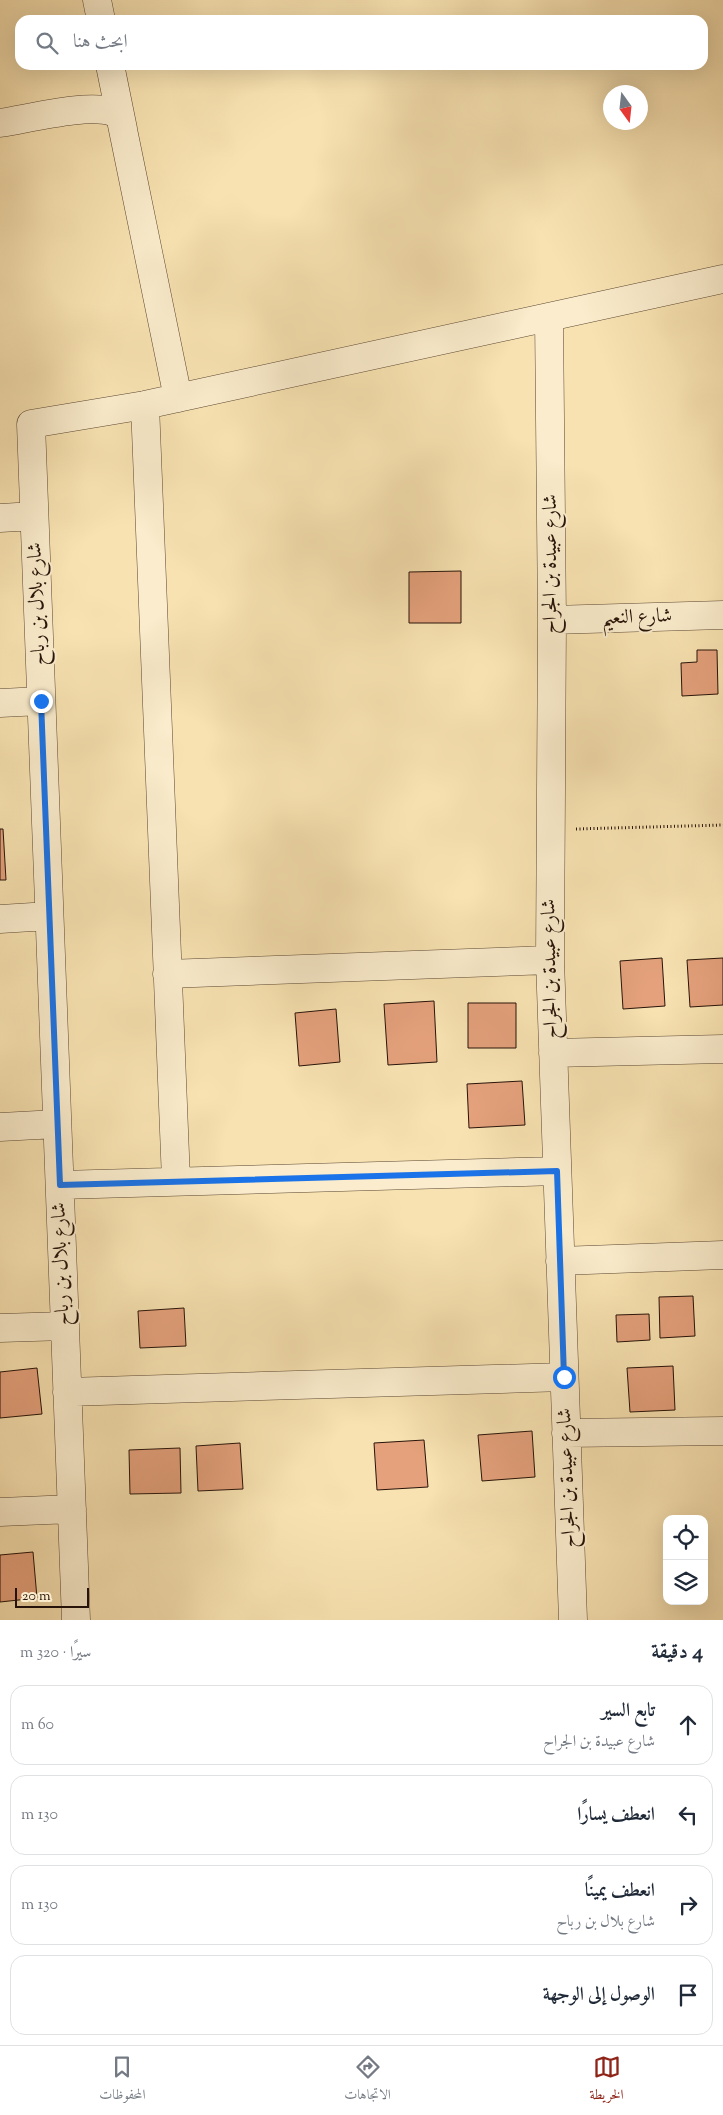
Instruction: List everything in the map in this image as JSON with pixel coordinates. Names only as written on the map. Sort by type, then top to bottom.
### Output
[{"type":"street","points":[[97,0],[100,15]]},
{"type":"street","points":[[111,70],[178,398]]},
{"type":"street","points":[[0,123],[75,111],[105,110],[116,113],[121,120],[178,398]]},
{"type":"street","points":[[176,1180],[145,405],[723,279]]},
{"type":"street","name":"شارع عبيدة بن الجراح","points":[[549,317],[552,620],[550,960],[573,1620]]},
{"type":"street","name":"شارع بلال بن رباح","points":[[76,1620],[31,424],[145,405]]},
{"type":"street","points":[[0,518],[34,516]]},
{"type":"street","name":"شارع النعيم","points":[[552,620],[723,615]]},
{"type":"street","points":[[0,703],[41,701]]},
{"type":"street","points":[[0,919],[50,916]]},
{"type":"street","points":[[167,974],[550,960]]},
{"type":"street","points":[[553,1053],[723,1049]]},
{"type":"street","points":[[0,1127],[57,1124]]},
{"type":"street","points":[[60,1185],[176,1180],[557,1171]]},
{"type":"street","points":[[560,1261],[723,1255]]},
{"type":"street","points":[[0,1328],[65,1326]]},
{"type":"street","points":[[67,1392],[564,1377]]},
{"type":"street","points":[[566,1433],[723,1431]]},
{"type":"street","points":[[0,1512],[72,1509]]},
{"type":"path","points":[[550,829],[723,825]]},
{"type":"building","points":[[461,571],[461,623],[409,623],[409,572]]},
{"type":"building","points":[[697,650],[717,650],[718,694],[682,696],[681,663],[697,662]]},
{"type":"building","points":[[0,829],[3,829],[6,880],[0,880]]},
{"type":"building","points":[[662,958],[665,1006],[623,1009],[620,961]]},
{"type":"building","points":[[723,958],[723,1005],[690,1007],[687,960]]},
{"type":"building","points":[[434,1001],[437,1062],[388,1065],[384,1004]]},
{"type":"building","points":[[468,1003],[516,1003],[516,1048],[468,1048]]},
{"type":"building","points":[[336,1009],[340,1062],[299,1066],[295,1013]]},
{"type":"building","points":[[522,1081],[525,1125],[469,1128],[467,1084]]},
{"type":"building","points":[[693,1296],[695,1336],[660,1338],[659,1297]]},
{"type":"building","points":[[184,1308],[186,1346],[140,1348],[138,1311]]},
{"type":"building","points":[[649,1314],[650,1340],[617,1342],[616,1315]]},
{"type":"building","points":[[673,1366],[675,1410],[630,1412],[627,1368]]},
{"type":"building","points":[[37,1368],[42,1414],[0,1418],[0,1372]]},
{"type":"building","points":[[532,1431],[535,1477],[482,1481],[478,1435]]},
{"type":"building","points":[[424,1440],[428,1487],[377,1490],[374,1443]]},
{"type":"building","points":[[240,1443],[243,1489],[198,1491],[196,1446]]},
{"type":"building","points":[[180,1448],[181,1493],[130,1494],[129,1450]]},
{"type":"building","points":[[33,1552],[37,1598],[0,1602],[0,1555]]},
{"type":"route","points":[[41,701],[60,1185],[176,1180],[557,1171],[564,1377]]}]
